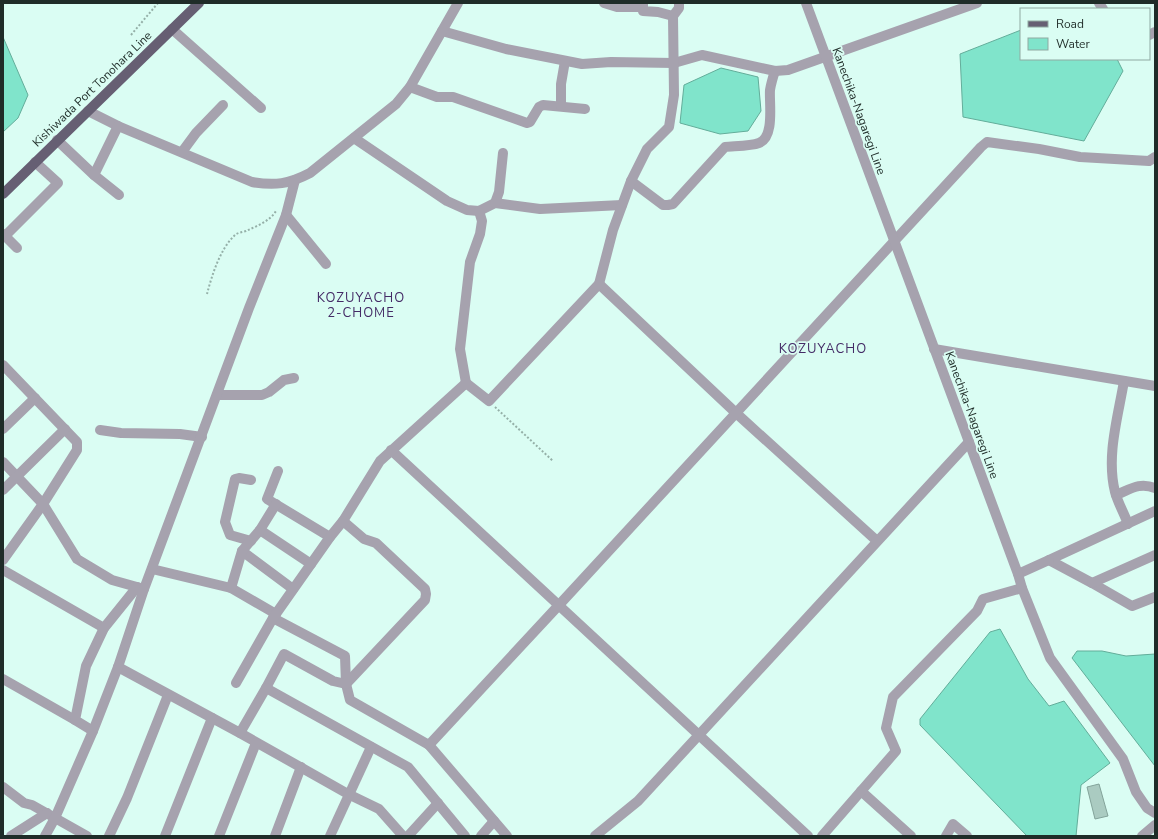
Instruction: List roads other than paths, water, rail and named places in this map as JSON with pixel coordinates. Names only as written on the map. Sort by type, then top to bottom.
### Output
[{"type":"main road","name":"Kishiwada Port Tonohara Line","points":[[3,194],[199,3]]},
{"type":"street","points":[[88,111],[118,126],[252,182],[266,185],[295,180],[310,173],[396,104],[410,87],[458,3]]},
{"type":"street","points":[[604,3],[617,7],[643,5],[643,11],[658,12],[673,16]]},
{"type":"street","points":[[479,211],[482,221],[480,234],[470,262],[460,349],[466,382],[489,401],[599,284],[613,230],[631,181],[647,149],[669,127],[674,95],[673,16],[679,8],[679,3]]},
{"type":"street","name":"Kanechika-Nagaregi Line","points":[[806,3],[1022,588],[1050,658],[1123,759],[1136,792],[1147,808],[1155,813]]},
{"type":"street","points":[[442,31],[506,49],[582,64],[611,62],[674,63],[702,55],[775,72],[788,70],[826,58],[977,3]]},
{"type":"street","points":[[172,29],[261,108]]},
{"type":"street","points":[[561,106],[561,84],[565,61]]},
{"type":"street","points":[[631,181],[664,205],[673,204],[725,147],[759,143],[764,140],[770,122],[770,89],[775,72]]},
{"type":"street","points":[[410,87],[438,97],[452,97],[527,123],[530,122],[539,107],[542,105],[585,109]]},
{"type":"street","points":[[182,152],[196,133],[223,105]]},
{"type":"street","points":[[94,175],[118,126]]},
{"type":"street","points":[[354,138],[447,201],[467,210],[479,211],[495,203],[540,209],[622,205]]},
{"type":"street","points":[[57,140],[94,175],[119,195]]},
{"type":"street","points":[[429,745],[559,606],[981,147],[988,142],[1039,148],[1080,157],[1149,160],[1155,157]]},
{"type":"street","points":[[495,203],[500,192],[504,154]]},
{"type":"street","points":[[17,248],[4,235],[58,183],[35,162]]},
{"type":"street","points":[[75,720],[86,666],[104,628],[141,588],[152,569],[202,437],[282,212],[295,180]]},
{"type":"street","points":[[282,212],[326,264]]},
{"type":"street","points":[[599,284],[736,413],[877,541]]},
{"type":"street","points":[[934,349],[1155,386]]},
{"type":"street","points":[[3,365],[78,442],[77,450],[44,504],[3,560]]},
{"type":"street","points":[[217,395],[262,395],[269,392],[284,380],[294,378]]},
{"type":"street","points":[[1124,381],[1112,454],[1112,478],[1116,495],[1128,524]]},
{"type":"street","points":[[236,683],[275,616],[330,537],[343,521],[380,461],[466,382]]},
{"type":"street","points":[[3,429],[35,398]]},
{"type":"street","points":[[3,490],[65,429]]},
{"type":"street","points":[[100,430],[121,433],[180,434],[202,437]]},
{"type":"street","points":[[595,836],[638,801],[968,442]]},
{"type":"street","points":[[391,450],[808,836]]},
{"type":"street","points":[[3,462],[44,504],[77,559],[112,580],[141,588]]},
{"type":"street","points":[[278,471],[267,499],[330,537]]},
{"type":"street","points":[[251,480],[239,478],[235,479],[225,522],[230,535],[251,541]]},
{"type":"street","points":[[1116,495],[1138,485],[1146,485],[1155,488]]},
{"type":"street","points":[[231,588],[242,551],[260,530],[276,504]]},
{"type":"street","points":[[1018,574],[1155,511]]},
{"type":"street","points":[[343,521],[364,539],[376,543],[425,589],[426,594],[425,600],[346,684]]},
{"type":"street","points":[[260,530],[311,564]]},
{"type":"street","points":[[242,551],[294,589]]},
{"type":"street","points":[[1092,583],[1155,555]]},
{"type":"street","points":[[1049,560],[1132,606],[1155,597]]},
{"type":"street","points":[[152,569],[231,588],[275,616],[345,656],[346,684],[350,700],[429,745],[507,836]]},
{"type":"street","points":[[3,570],[104,628]]},
{"type":"street","points":[[45,836],[51,815],[93,731],[118,667],[141,588]]},
{"type":"street","points":[[828,834],[861,791],[896,751],[886,728],[893,697],[977,611],[983,599],[1022,588]]},
{"type":"street","points":[[240,732],[284,654],[333,681],[346,684]]},
{"type":"street","points":[[118,667],[168,695],[240,732],[256,743],[348,794],[379,809],[403,836]]},
{"type":"street","points":[[3,679],[93,731]]},
{"type":"street","points":[[266,688],[408,767],[465,836]]},
{"type":"street","points":[[109,836],[127,798],[168,695]]},
{"type":"street","points":[[165,836],[212,718]]},
{"type":"street","points":[[219,836],[256,743]]},
{"type":"street","points":[[330,836],[370,747]]},
{"type":"street","points":[[276,836],[301,767]]},
{"type":"street","points":[[3,787],[24,803],[32,804],[87,836]]},
{"type":"street","points":[[861,791],[911,836]]},
{"type":"street","points":[[408,836],[438,803]]},
{"type":"street","points":[[11,836],[51,815]]},
{"type":"street","points":[[481,836],[494,822]]},
{"type":"street","points":[[946,836],[953,824],[967,836]]},
{"type":"street","points":[[1142,836],[1155,825]]},
{"type":"water","points":[[1020,30],[1020,60],[1118,60],[1123,71],[1084,141],[963,117],[960,54]]},
{"type":"water","points":[[3,37],[28,95],[18,118],[3,132]]},
{"type":"water","points":[[721,68],[758,77],[761,111],[748,131],[720,134],[680,123],[684,85]]},
{"type":"water","points":[[1000,629],[1028,679],[1049,706],[1064,701],[1110,763],[1081,785],[1076,836],[1027,836],[920,725],[920,719],[990,632]]},
{"type":"water","points":[[1077,651],[1102,651],[1126,656],[1155,654],[1155,766],[1072,658]]},
{"type":"district","name":"KOZUYACHO 2-CHOME","points":[[361,304]]},
{"type":"district","name":"KOZUYACHO","points":[[823,348]]}]
